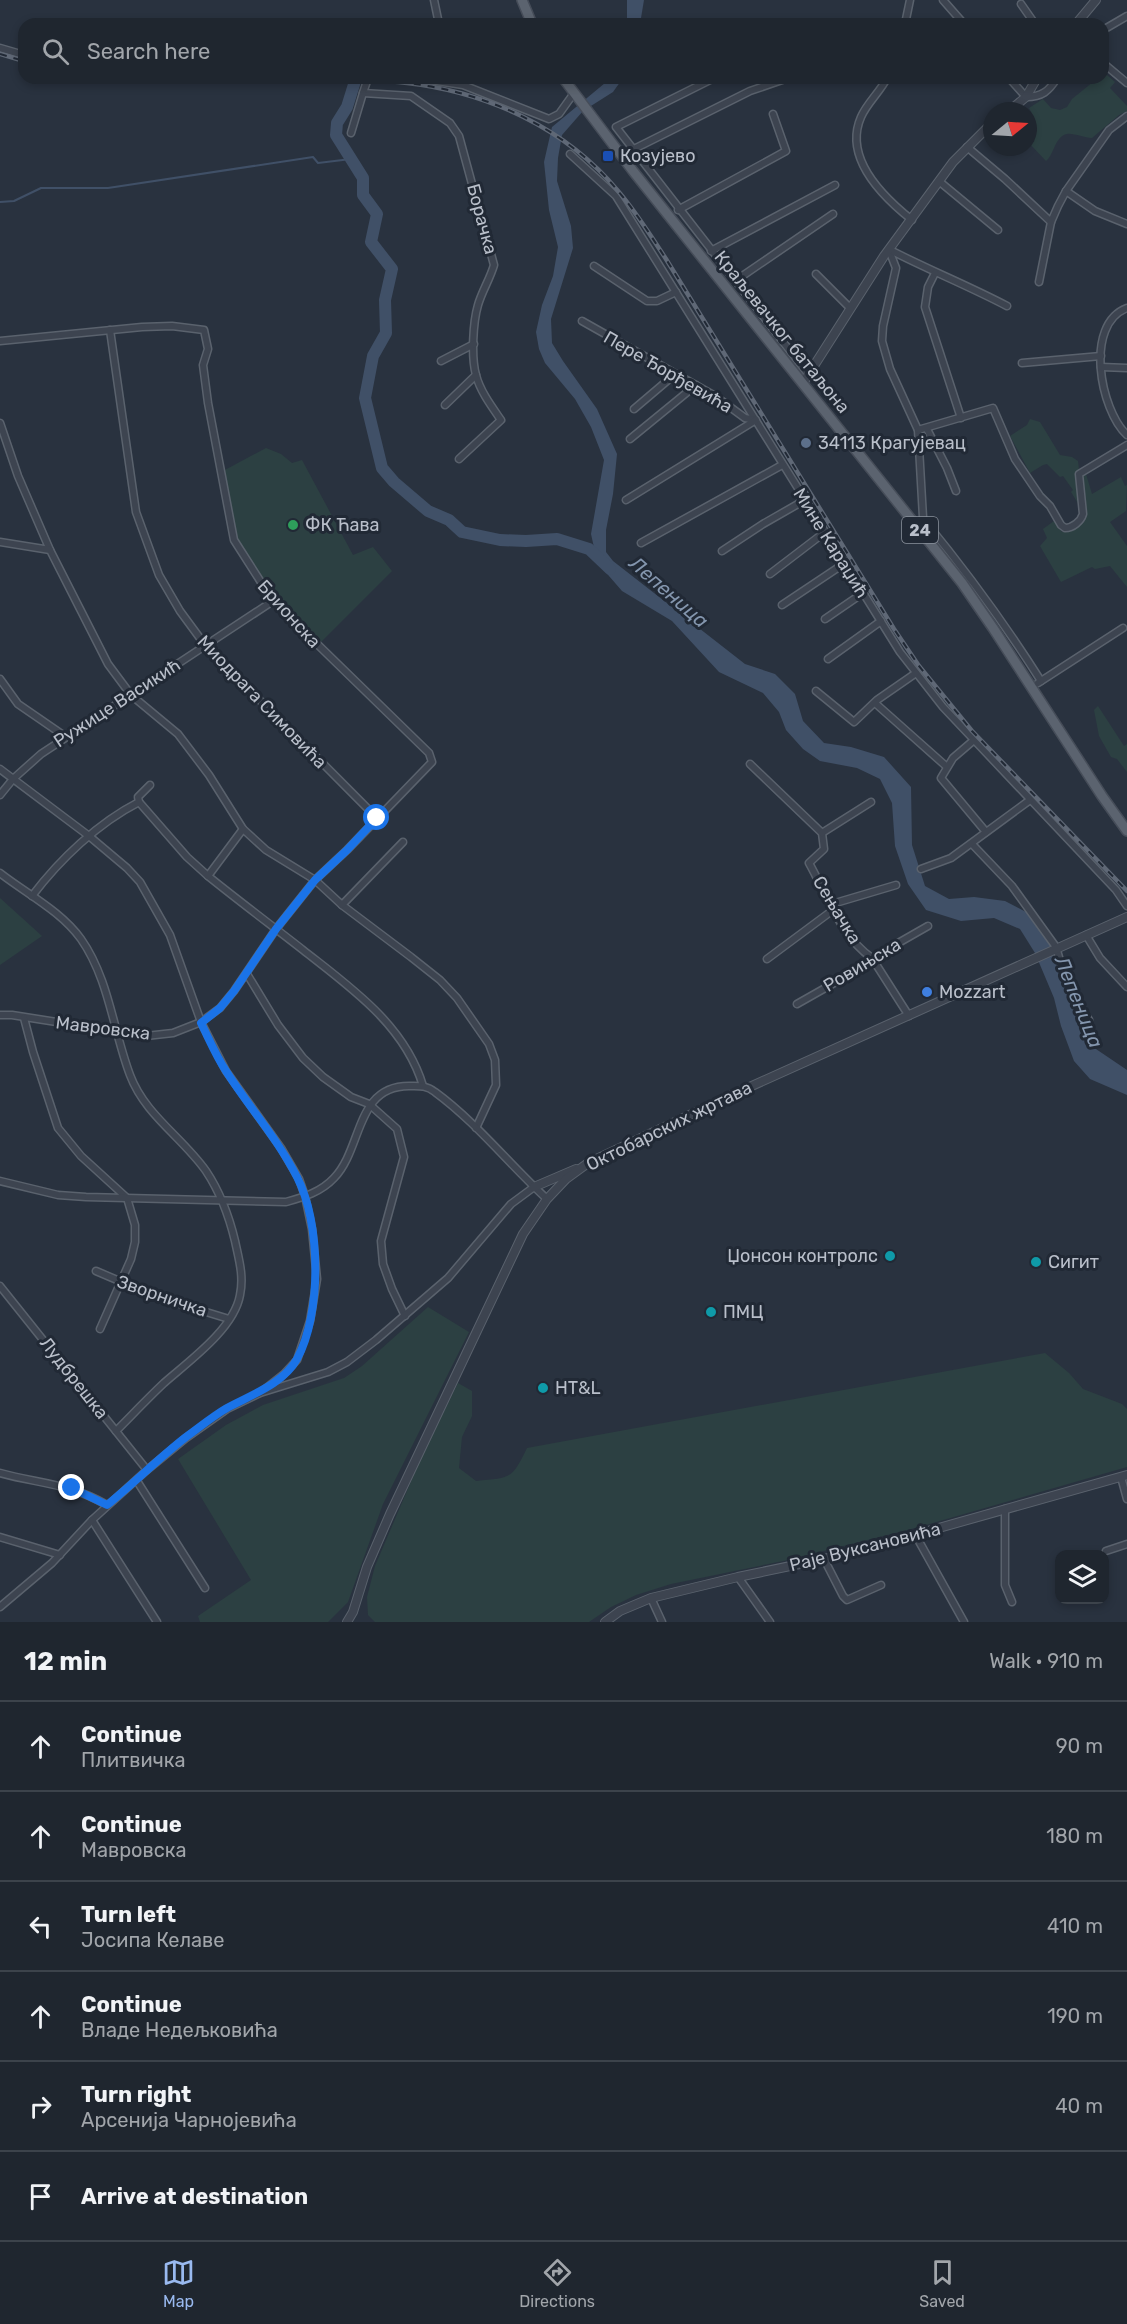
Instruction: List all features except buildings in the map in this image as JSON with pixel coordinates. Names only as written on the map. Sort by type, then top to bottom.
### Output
[{"type":"main road","points":[[522,0],[530,18]]},
{"type":"main road","name":"24","points":[[568,84],[575,94]]},
{"type":"main road","name":"Краљевачког батаљона","points":[[575,94],[978,605],[1036,684],[1102,796],[1127,831]]},
{"type":"street","points":[[434,0],[438,18]]},
{"type":"street","points":[[906,18],[910,0]]},
{"type":"street","points":[[943,0],[959,18]]},
{"type":"street","points":[[1081,18],[1096,0]]},
{"type":"street","points":[[1021,4],[1031,18]]},
{"type":"street","points":[[1109,26],[1127,16]]},
{"type":"street","points":[[0,48],[18,53]]},
{"type":"street","points":[[1109,68],[1127,83]]},
{"type":"street","points":[[351,133],[366,84]]},
{"type":"street","points":[[456,84],[546,119],[554,118],[575,94]]},
{"type":"street","points":[[702,84],[616,127],[678,210],[808,374]]},
{"type":"street","points":[[632,150],[750,91],[770,84]]},
{"type":"street","points":[[884,84],[862,114],[857,129],[857,144],[862,163],[871,179],[882,193],[912,220]]},
{"type":"street","points":[[1014,84],[1026,97]]},
{"type":"street","points":[[1020,102],[1026,97],[1034,84]]},
{"type":"street","points":[[1026,97],[1045,93],[1052,84]]},
{"type":"street","name":"Борачка","points":[[363,93],[411,96],[450,123],[459,136],[494,265],[488,284],[478,303],[473,324],[476,375],[489,403],[501,420],[459,459]]},
{"type":"street","points":[[678,210],[786,151],[773,114]]},
{"type":"street","points":[[1039,282],[1052,222],[1066,191],[1109,130],[1127,116]]},
{"type":"street","points":[[803,384],[889,250],[967,147],[983,132]]},
{"type":"street","points":[[967,147],[1052,222]]},
{"type":"street","name":"Мине Караџић","points":[[570,154],[616,196],[862,593],[916,673],[974,740],[1116,890],[1127,906]]},
{"type":"street","points":[[940,182],[998,230]]},
{"type":"street","points":[[711,251],[835,185]]},
{"type":"street","points":[[1066,191],[1095,211],[1127,224]]},
{"type":"street","points":[[735,281],[833,214]]},
{"type":"street","points":[[889,250],[935,273],[963,283],[1007,306]]},
{"type":"street","points":[[889,250],[896,268],[883,326],[883,348],[890,369],[918,430],[924,535]]},
{"type":"street","points":[[594,266],[647,301],[657,301],[676,292]]},
{"type":"street","points":[[935,273],[928,287],[925,307],[961,418]]},
{"type":"street","points":[[816,274],[850,308]]},
{"type":"street","points":[[1127,308],[1116,313],[1106,327],[1101,356],[1106,396],[1112,414],[1127,435]]},
{"type":"street","name":"Пере Ђорђевића","points":[[582,321],[674,375],[715,396],[745,418],[756,420]]},
{"type":"street","name":"Брионска","points":[[110,330],[172,326],[204,330],[208,349],[203,365],[208,403],[234,540],[273,601],[429,753]]},
{"type":"street","points":[[0,341],[110,330]]},
{"type":"street","name":"Миодрага Симовића","points":[[110,330],[136,512],[159,575],[180,611],[205,645],[377,818]]},
{"type":"street","points":[[441,361],[474,344]]},
{"type":"street","points":[[1022,363],[1101,356]]},
{"type":"street","points":[[1101,367],[1127,368]]},
{"type":"street","points":[[445,405],[476,375]]},
{"type":"street","points":[[634,409],[674,375]]},
{"type":"street","points":[[630,439],[696,385]]},
{"type":"street","points":[[918,430],[993,408],[1016,459],[1040,496],[1065,528],[1069,528],[1081,519],[1083,514],[1079,474],[1127,445]]},
{"type":"street","points":[[626,500],[756,420]]},
{"type":"street","points":[[0,423],[18,476],[50,550],[108,663],[131,694],[178,734],[243,829],[266,850],[315,880],[342,905],[440,980],[457,998],[489,1044],[495,1060],[496,1084],[476,1128]]},
{"type":"street","points":[[927,429],[944,460],[956,491]]},
{"type":"street","points":[[641,543],[782,465]]},
{"type":"street","points":[[722,551],[805,500]]},
{"type":"street","points":[[924,519],[972,579],[1011,634],[1036,684],[1123,628]]},
{"type":"street","points":[[770,574],[825,532]]},
{"type":"street","points":[[0,542],[50,550]]},
{"type":"street","points":[[782,605],[845,563]]},
{"type":"street","points":[[825,619],[862,593]]},
{"type":"street","name":"Ружице Васикић","points":[[0,795],[13,779],[41,754],[273,601]]},
{"type":"street","points":[[828,659],[881,621]]},
{"type":"street","points":[[816,691],[854,722],[875,703],[916,673]]},
{"type":"street","points":[[0,678],[18,704],[66,737]]},
{"type":"street","points":[[875,703],[947,767]]},
{"type":"street","points":[[974,740],[947,767],[941,778],[986,832]]},
{"type":"street","name":"Мавровска","points":[[0,1015],[146,1036],[173,1033],[201,1023],[220,1008],[247,974],[276,929],[315,880],[432,762],[429,753]]},
{"type":"street","points":[[750,764],[822,833],[871,802]]},
{"type":"street","points":[[0,769],[89,836],[127,868],[152,899],[170,935],[201,1023],[226,1071],[281,1148],[306,1196],[317,1280],[310,1321],[297,1360],[260,1393]]},
{"type":"street","points":[[150,785],[138,797],[139,802],[187,857],[374,1008],[408,1051],[418,1068],[423,1086]]},
{"type":"street","points":[[921,869],[951,858],[1030,800]]},
{"type":"street","points":[[32,896],[57,867],[89,836],[139,802]]},
{"type":"street","points":[[208,876],[243,829]]},
{"type":"street","name":"Сењачка","points":[[822,833],[824,849],[809,863],[851,938],[863,952],[872,958],[909,1016]]},
{"type":"street","points":[[342,905],[403,842]]},
{"type":"street","points":[[972,844],[1012,886],[1053,948],[1066,981],[1078,1005],[1089,1020]]},
{"type":"street","points":[[0,873],[63,921],[81,939],[98,972],[130,1077],[148,1107],[205,1170],[223,1201],[233,1231],[242,1274],[240,1298],[228,1319],[209,1344],[157,1390],[117,1431]]},
{"type":"street","points":[[767,959],[833,907],[896,885]]},
{"type":"street","name":"Октобарских жртава","points":[[349,1621],[367,1567],[390,1514],[523,1234],[547,1199],[566,1179],[588,1163],[734,1094],[909,1016],[1053,948],[1127,917]]},
{"type":"street","name":"Ровињска","points":[[797,1004],[928,926]]},
{"type":"street","points":[[1086,934],[1100,958],[1127,987]]},
{"type":"street","points":[[247,974],[278,1025],[303,1058],[323,1077],[351,1097],[369,1104],[397,1129],[404,1156],[381,1241],[386,1272],[405,1316]]},
{"type":"street","points":[[24,1018],[58,1128],[81,1156],[127,1198],[135,1225],[132,1258],[100,1329]]},
{"type":"street","points":[[0,1181],[58,1195],[286,1202],[323,1188],[335,1177],[347,1160],[369,1104],[382,1092],[398,1086],[423,1086],[433,1090],[476,1128],[547,1199]]},
{"type":"street","points":[[0,1607],[60,1555],[107,1505],[186,1438],[227,1409],[260,1393],[306,1380],[347,1362],[448,1278],[510,1204],[534,1186],[588,1163]]},
{"type":"street","name":"Зворничка","points":[[96,1271],[157,1297],[228,1319]]},
{"type":"street","name":"Лудбрешка","points":[[0,1286],[147,1470]]},
{"type":"street","points":[[0,1300],[10,1300]]},
{"type":"street","points":[[0,1473],[72,1488],[107,1505]]},
{"type":"street","points":[[1124,1476],[1127,1499]]},
{"type":"street","name":"Раје Вуксановића","points":[[605,1622],[620,1611],[651,1598],[916,1536],[1124,1476]]},
{"type":"street","points":[[137,1481],[205,1588]]},
{"type":"street","points":[[1005,1509],[1005,1585],[1012,1602]]},
{"type":"street","points":[[92,1520],[157,1622]]},
{"type":"street","points":[[0,1536],[60,1555]]},
{"type":"street","points":[[916,1536],[964,1622]]},
{"type":"street","points":[[1109,1550],[1127,1544]]},
{"type":"street","points":[[824,1559],[847,1600],[881,1585]]},
{"type":"street","points":[[738,1577],[770,1622]]},
{"type":"street","points":[[0,1596],[7,1599]]},
{"type":"street","points":[[651,1598],[662,1622]]},
{"type":"green space","points":[[1109,77],[1115,82],[1110,88],[1127,106],[1127,111],[1092,138],[1063,135],[1046,161],[1037,152],[1037,103],[1043,99],[1051,108],[1060,110],[1067,107],[1072,99],[1091,84],[1109,84]]},
{"type":"green space","points":[[1030,419],[1040,422],[1060,455],[1072,457],[1078,461],[1079,470],[1076,477],[1079,505],[1071,492],[1073,490],[1063,476],[1060,477],[1047,464],[1030,473],[1010,436],[1027,425]]},
{"type":"green space","points":[[266,448],[281,454],[292,463],[302,460],[353,555],[373,547],[392,571],[321,642],[276,599],[235,537],[223,471]]},
{"type":"green space","points":[[1086,474],[1092,494],[1121,477],[1125,486],[1127,485],[1126,511],[1110,522],[1127,546],[1127,587],[1110,566],[1095,569],[1092,567],[1061,582],[1040,546],[1047,538],[1043,529],[1054,521],[1062,532],[1065,532],[1085,521],[1081,478]]},
{"type":"green space","points":[[1098,706],[1124,746],[1127,744],[1127,772],[1117,759],[1111,757],[1099,736],[1094,710]]},
{"type":"green space","points":[[0,898],[42,936],[0,965]]},
{"type":"green space","points":[[428,1307],[469,1332],[383,1504],[348,1602],[328,1622],[200,1622],[198,1616],[251,1580],[178,1459],[226,1425],[263,1405],[344,1378],[362,1366]]},
{"type":"green space","points":[[1045,1353],[1069,1373],[1083,1389],[1122,1404],[1127,1409],[1127,1467],[919,1527],[788,1560],[671,1584],[636,1595],[611,1607],[589,1622],[375,1622],[368,1615],[367,1597],[375,1566],[421,1458],[458,1383],[472,1391],[472,1416],[462,1437],[459,1468],[476,1481],[509,1475],[518,1466],[527,1448]]},
{"type":"water","points":[[627,0],[644,0],[641,18],[627,18]]},
{"type":"water","points":[[604,84],[619,84],[613,92],[583,111],[562,135],[557,181],[571,226],[573,248],[551,319],[552,343],[597,409],[617,454],[606,530],[606,552],[613,561],[745,664],[775,674],[795,694],[803,721],[824,743],[851,747],[884,757],[911,787],[912,845],[925,886],[949,899],[974,897],[1005,901],[1028,913],[1051,943],[1093,1047],[1127,1070],[1127,1095],[1090,1079],[1074,1061],[1061,1026],[1054,998],[1035,953],[1020,929],[994,918],[961,921],[926,910],[908,884],[895,846],[892,803],[880,779],[857,768],[820,761],[803,749],[786,730],[779,712],[763,693],[719,672],[672,621],[622,591],[596,561],[601,556],[595,552],[591,534],[604,460],[591,427],[575,399],[545,363],[539,349],[536,332],[542,305],[553,276],[558,247],[549,210],[544,162],[552,127]]},
{"type":"waterway","name":"Лепеница","points":[[354,84],[347,107],[337,123],[336,135],[363,178],[363,195],[377,214],[371,242],[392,269],[385,300],[386,333],[373,356],[365,398],[382,468],[394,482],[428,511],[449,520],[462,532],[500,540],[557,539],[589,549],[610,569]]},
{"type":"waterway","points":[[0,202],[14,201],[41,188],[108,188],[313,157],[318,163],[351,159]]},
{"type":"railway","points":[[0,54],[18,59]]},
{"type":"railway","points":[[413,84],[466,95],[523,117],[574,149],[618,191],[666,259],[919,666],[972,731],[1127,891]]},
{"type":"place","name":"Козујево","points":[[608,156]]},
{"type":"place","name":"34113 Крагујевац","points":[[806,443]]},
{"type":"place","name":"ФК Ћава","points":[[293,525]]},
{"type":"place","name":"Mozzart","points":[[927,992]]},
{"type":"place","name":"Џонсон контролс","points":[[890,1256]]},
{"type":"place","name":"Сигит","points":[[1036,1262]]},
{"type":"place","name":"ПМЦ","points":[[711,1312]]},
{"type":"place","name":"HT&L","points":[[543,1388]]},
{"type":"route","points":[[72,1488],[107,1505],[186,1438],[227,1409],[260,1393],[297,1360],[310,1321],[317,1280],[306,1196],[281,1148],[226,1071],[201,1023],[220,1008],[234,991],[276,929],[315,880],[377,818]]}]
